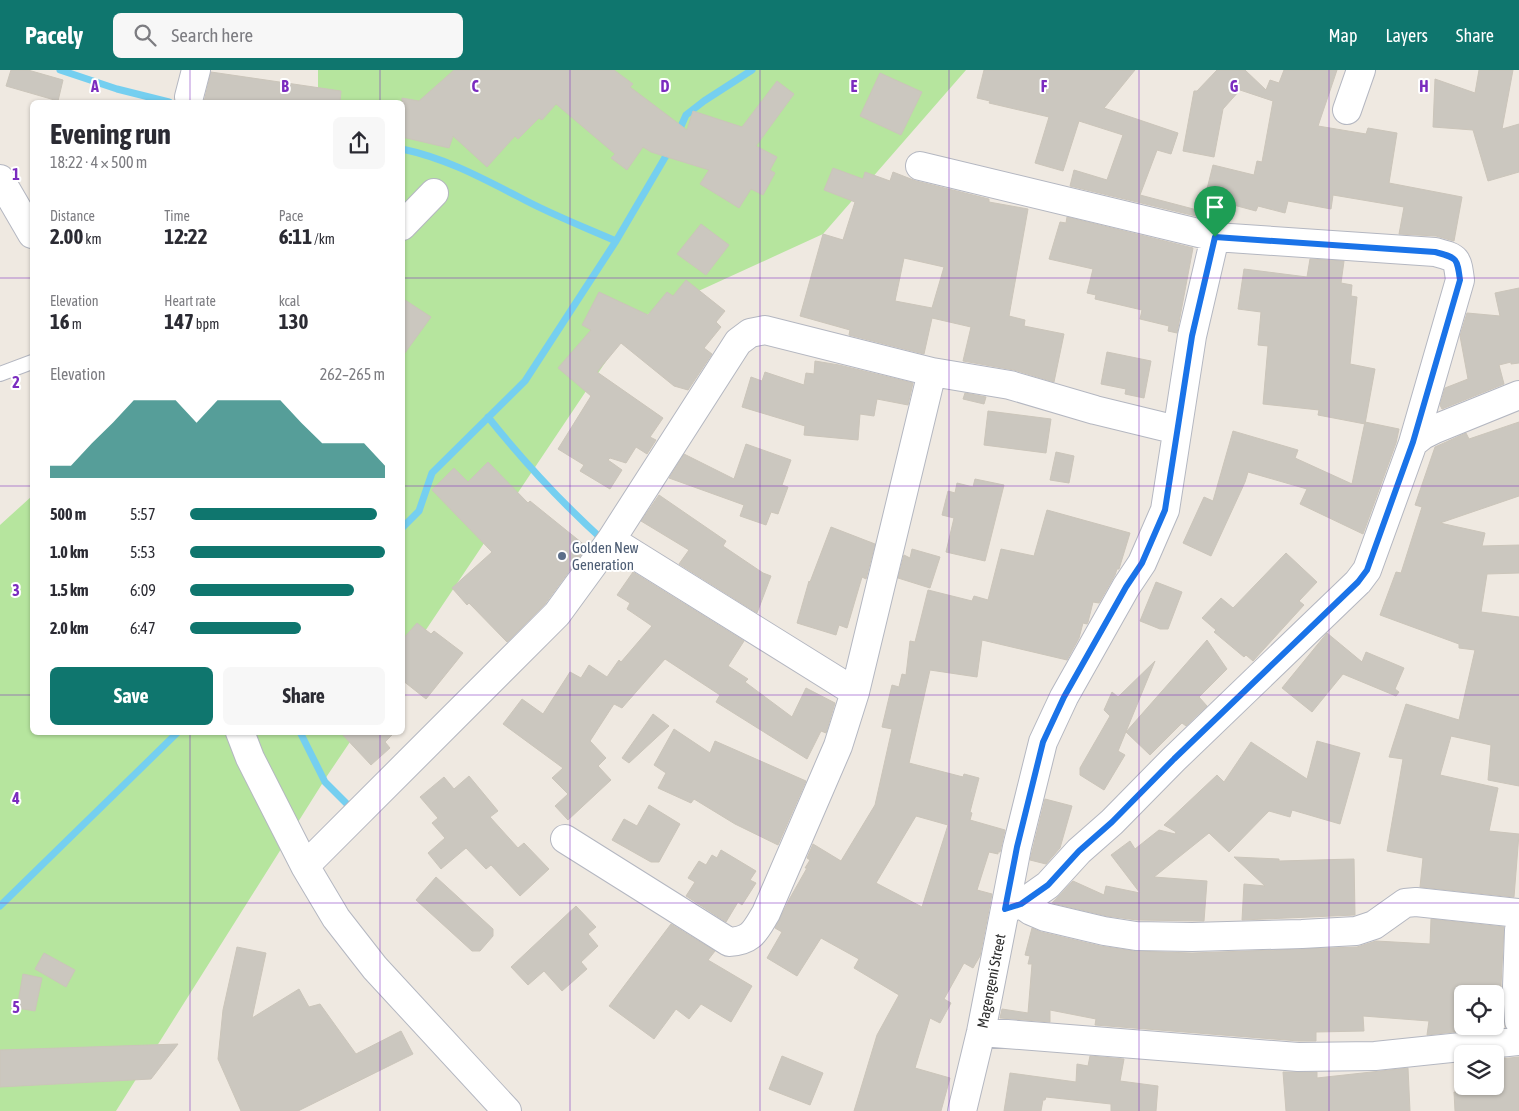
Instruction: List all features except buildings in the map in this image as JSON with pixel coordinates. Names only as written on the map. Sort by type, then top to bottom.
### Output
[{"type":"street","points":[[189,97],[196,70]]},
{"type":"street","points":[[1347,110],[1361,70]]},
{"type":"street","points":[[920,166],[1215,237],[1435,252],[1452,257],[1458,263],[1460,280],[1413,442],[1367,570],[1358,582],[1174,759],[1112,822],[1079,851],[1048,885],[1013,907]]},
{"type":"street","points":[[0,179],[30,231]]},
{"type":"street","points":[[405,223],[434,193]]},
{"type":"street","name":"Magengeni Street","points":[[962,1111],[1013,907],[1017,847],[1043,742],[1064,697],[1126,587],[1142,563],[1165,510],[1192,336],[1215,237]]},
{"type":"street","points":[[305,866],[557,614],[611,540],[738,342],[750,332],[765,330],[932,372],[1010,385],[1095,410],[1177,430]]},
{"type":"street","points":[[565,839],[729,942],[751,937],[766,913],[838,746],[855,692],[932,372]]},
{"type":"street","points":[[1413,442],[1435,429],[1519,395]]},
{"type":"street","points":[[611,540],[855,692]]},
{"type":"street","points":[[241,735],[250,758],[305,866],[336,918],[375,968],[507,1111]]},
{"type":"street","points":[[1013,907],[1104,931],[1136,936],[1192,937],[1302,934],[1356,930],[1374,925],[1405,903],[1416,902],[1519,913]]},
{"type":"street","points":[[1519,930],[1517,987],[1519,1021]]},
{"type":"street","points":[[981,1032],[1298,1057],[1375,1056],[1519,1041]]},
{"type":"lane","points":[[0,374],[30,363]]},
{"type":"green space","points":[[318,70],[966,70],[823,234],[633,321],[405,661],[405,100],[318,100]]},
{"type":"green space","points":[[30,498],[30,735],[355,735],[116,1111],[0,1111],[0,525]]},
{"type":"waterway","points":[[60,70],[117,89],[161,100]]},
{"type":"waterway","points":[[678,133],[686,115],[752,70]]},
{"type":"waterway","points":[[405,150],[433,157],[462,169],[543,209],[616,241],[670,149]]},
{"type":"waterway","points":[[405,525],[419,511],[432,473],[525,381],[616,241]]},
{"type":"waterway","points":[[488,417],[544,482],[604,541]]},
{"type":"waterway","points":[[0,906],[175,735]]},
{"type":"waterway","points":[[302,735],[325,782],[350,807]]},
{"type":"place","name":"Golden New Generation","points":[[562,556]]},
{"type":"route","points":[[1215,237],[1435,252],[1452,257],[1458,263],[1460,280],[1413,442],[1367,570],[1358,582],[1174,759],[1112,822],[1079,851],[1048,885],[1021,904],[1005,909],[1017,847],[1043,742],[1064,697],[1126,587],[1142,563],[1165,510],[1192,336],[1215,237]]}]
